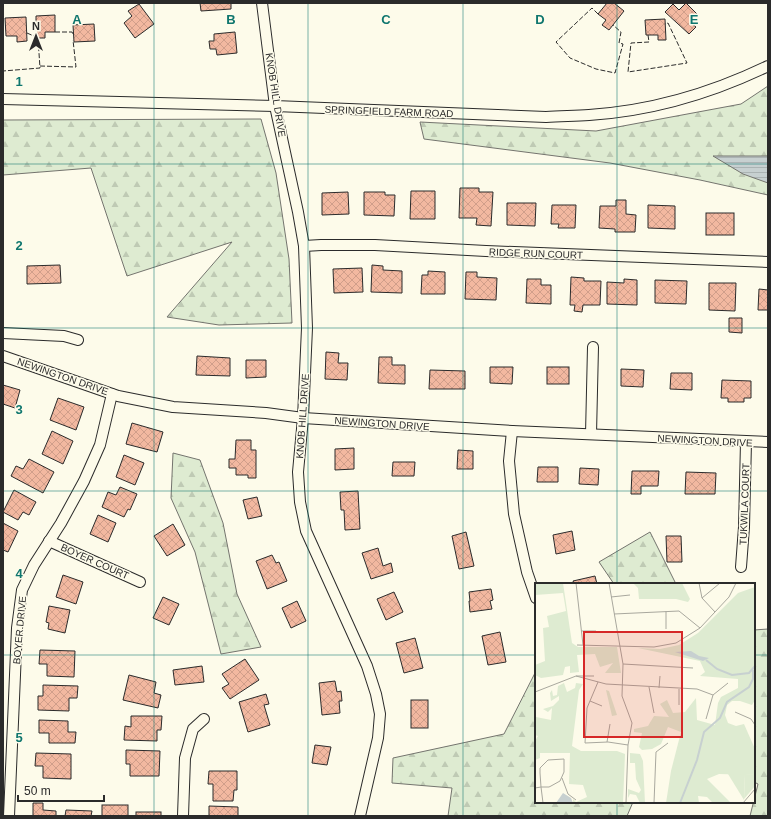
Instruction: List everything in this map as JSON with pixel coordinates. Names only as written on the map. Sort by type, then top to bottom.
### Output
[{"type":"street","name":"KNOB HILL DRIVE","points":[[262,3],[276,106],[304,246],[307,328],[303,418],[298,472],[300,502],[306,531],[367,666],[376,694],[380,714],[378,738],[360,816]]},
{"type":"street","name":"SPRINGFIELD FARM ROAD","points":[[3,99],[276,106],[546,117],[589,115],[649,107],[690,97],[722,86],[768,66]]},
{"type":"street","name":"RIDGE RUN COURT","points":[[304,246],[375,245],[486,252],[768,262]]},
{"type":"street","points":[[3,333],[64,336],[78,340]]},
{"type":"street","points":[[591,434],[593,346]]},
{"type":"street","name":"NEWINGTON DRIVE","points":[[3,356],[112,394],[173,407],[266,413],[303,418],[512,432],[768,442]]},
{"type":"street","name":"BOYER DRIVE","points":[[10,816],[7,796],[17,628],[22,590],[34,565],[61,523],[84,481],[100,445],[112,394]]},
{"type":"street","points":[[512,432],[509,461],[514,514],[527,572],[535,595]]},
{"type":"street","name":"TUKWILA COURT","points":[[741,567],[744,527],[746,442]]},
{"type":"street","name":"BOYER COURT","points":[[50,541],[140,582]]},
{"type":"street","points":[[183,816],[185,758],[193,728],[204,719]]},
{"type":"green space","points":[[768,86],[768,195],[700,180],[610,163],[424,139],[420,122],[596,131],[741,104]]},
{"type":"green space","points":[[261,119],[276,173],[289,259],[292,323],[219,325],[167,317],[232,242],[127,276],[91,168],[3,175],[3,120]]},
{"type":"green space","points":[[173,453],[200,460],[223,523],[237,594],[261,647],[221,654],[195,552],[171,498]]},
{"type":"green space","points":[[650,532],[676,583],[613,583],[599,562]]},
{"type":"green space","points":[[768,629],[768,816],[750,816],[753,803],[755,803],[758,784],[755,782],[755,630]]},
{"type":"green space","points":[[535,673],[535,803],[633,803],[627,816],[448,816],[452,788],[392,783],[393,758],[504,734]]},
{"type":"shaded area","points":[[713,156],[768,156],[768,183],[743,174]]},
{"type":"building","points":[[200,3],[231,3],[231,9],[201,11]]},
{"type":"building","points":[[607,3],[614,3],[624,11],[609,30],[602,25],[606,20],[598,14]]},
{"type":"building","points":[[686,3],[698,15],[691,23],[696,27],[689,34],[665,12],[673,4],[679,10]]},
{"type":"building","points":[[139,4],[154,24],[135,38],[124,23],[132,16],[128,11]]},
{"type":"building","points":[[55,15],[55,32],[45,32],[45,38],[36,38],[36,16]]},
{"type":"building","points":[[26,17],[27,41],[17,42],[17,36],[6,36],[5,18]]},
{"type":"building","points":[[665,19],[666,40],[658,40],[658,35],[646,35],[645,20]]},
{"type":"building","points":[[94,24],[95,41],[74,42],[73,25]]},
{"type":"building","points":[[235,32],[237,53],[217,55],[216,49],[210,49],[209,41],[214,41],[214,34]]},
{"type":"building","points":[[460,188],[479,188],[479,192],[493,192],[491,226],[476,225],[477,218],[459,218]]},
{"type":"building","points":[[411,191],[435,191],[435,219],[410,219]]},
{"type":"building","points":[[348,192],[349,214],[322,215],[322,193]]},
{"type":"building","points":[[364,192],[385,192],[385,195],[395,195],[394,216],[364,215]]},
{"type":"building","points":[[616,200],[626,200],[626,214],[636,215],[635,232],[615,232],[615,229],[599,228],[600,206],[616,206]]},
{"type":"building","points":[[507,203],[536,203],[535,226],[507,225]]},
{"type":"building","points":[[552,205],[576,205],[575,228],[558,228],[559,224],[551,224]]},
{"type":"building","points":[[648,205],[675,206],[675,229],[648,228]]},
{"type":"building","points":[[706,213],[734,213],[734,235],[706,235]]},
{"type":"building","points":[[60,265],[61,283],[27,284],[27,266]]},
{"type":"building","points":[[372,265],[383,266],[383,270],[402,271],[402,293],[371,292]]},
{"type":"building","points":[[362,268],[363,292],[334,293],[333,269]]},
{"type":"building","points":[[428,271],[445,272],[445,294],[421,294],[422,275],[428,275]]},
{"type":"building","points":[[466,272],[477,272],[477,277],[497,278],[496,300],[465,299]]},
{"type":"building","points":[[571,277],[584,278],[584,281],[601,281],[600,305],[583,305],[582,312],[574,311],[575,305],[570,305]]},
{"type":"building","points":[[527,279],[541,279],[541,285],[551,285],[551,304],[526,303]]},
{"type":"building","points":[[624,279],[637,280],[637,305],[607,304],[607,282],[624,283]]},
{"type":"building","points":[[655,280],[687,281],[686,304],[655,303]]},
{"type":"building","points":[[709,283],[736,283],[735,311],[709,310]]},
{"type":"building","points":[[759,289],[768,290],[768,310],[758,310]]},
{"type":"building","points":[[729,318],[742,318],[742,333],[729,332]]},
{"type":"building","points":[[326,352],[339,353],[338,363],[348,363],[347,380],[325,379]]},
{"type":"building","points":[[197,356],[230,358],[230,376],[196,375]]},
{"type":"building","points":[[379,357],[392,357],[392,365],[405,365],[405,384],[378,383]]},
{"type":"building","points":[[246,360],[266,360],[266,377],[246,378]]},
{"type":"building","points":[[490,367],[513,367],[512,384],[490,383]]},
{"type":"building","points":[[547,367],[569,367],[569,384],[547,384]]},
{"type":"building","points":[[621,369],[644,370],[643,387],[621,386]]},
{"type":"building","points":[[430,370],[465,371],[465,389],[429,389]]},
{"type":"building","points":[[671,373],[692,373],[692,390],[670,389]]},
{"type":"building","points":[[722,380],[751,381],[751,398],[744,398],[744,402],[728,402],[728,398],[721,398]]},
{"type":"building","points":[[3,385],[20,390],[15,408],[3,404]]},
{"type":"building","points":[[58,398],[84,407],[76,430],[50,420]]},
{"type":"building","points":[[132,423],[163,432],[157,452],[126,444]]},
{"type":"building","points":[[52,431],[73,441],[63,464],[42,454]]},
{"type":"building","points":[[236,440],[251,440],[251,450],[256,450],[256,478],[248,478],[248,475],[236,475],[236,468],[229,468],[229,459],[235,459]]},
{"type":"building","points":[[354,448],[354,469],[335,470],[335,449]]},
{"type":"building","points":[[458,450],[473,451],[473,469],[457,469]]},
{"type":"building","points":[[124,455],[144,463],[135,485],[116,477]]},
{"type":"building","points":[[29,459],[54,472],[43,493],[11,476],[16,466],[23,469]]},
{"type":"building","points":[[393,462],[415,462],[414,476],[392,476]]},
{"type":"building","points":[[538,467],[558,467],[558,482],[537,482]]},
{"type":"building","points":[[580,468],[599,469],[598,485],[579,484]]},
{"type":"building","points":[[632,471],[659,471],[658,486],[641,486],[641,494],[631,494]]},
{"type":"building","points":[[686,472],[716,473],[715,494],[685,494]]},
{"type":"building","points":[[120,487],[137,494],[130,510],[128,509],[124,517],[102,507],[108,492],[116,495]]},
{"type":"building","points":[[14,490],[36,502],[29,515],[23,512],[18,520],[3,512]]},
{"type":"building","points":[[358,491],[360,529],[345,530],[344,510],[341,510],[340,492]]},
{"type":"building","points":[[257,497],[262,516],[248,519],[243,500]]},
{"type":"building","points":[[98,515],[116,523],[108,542],[90,534]]},
{"type":"building","points":[[3,523],[18,531],[8,552],[3,550]]},
{"type":"building","points":[[173,524],[185,545],[167,556],[154,536]]},
{"type":"building","points":[[572,531],[575,550],[556,554],[553,535]]},
{"type":"building","points":[[466,532],[474,566],[459,569],[452,536]]},
{"type":"building","points":[[666,536],[681,536],[682,562],[667,562]]},
{"type":"building","points":[[378,548],[383,566],[391,563],[393,572],[371,579],[362,553]]},
{"type":"building","points":[[272,555],[276,563],[279,562],[287,581],[267,589],[256,561]]},
{"type":"building","points":[[63,575],[83,582],[76,604],[56,597]]},
{"type":"building","points":[[595,576],[597,583],[574,583],[573,581]]},
{"type":"building","points":[[491,589],[493,600],[490,601],[492,609],[470,612],[469,592]]},
{"type":"building","points":[[394,592],[403,612],[386,620],[377,599]]},
{"type":"building","points":[[163,597],[179,604],[169,625],[153,618]]},
{"type":"building","points":[[297,601],[306,621],[291,628],[282,608]]},
{"type":"building","points":[[49,606],[70,610],[65,633],[48,629],[49,623],[46,622]]},
{"type":"building","points":[[500,632],[506,662],[488,665],[482,636]]},
{"type":"building","points":[[415,638],[423,668],[404,673],[396,643]]},
{"type":"building","points":[[40,650],[75,651],[74,677],[47,676],[47,664],[39,664]]},
{"type":"building","points":[[245,659],[259,680],[230,699],[222,688],[229,684],[222,674]]},
{"type":"building","points":[[202,666],[204,682],[175,685],[173,670]]},
{"type":"building","points":[[129,675],[156,682],[154,693],[161,695],[158,708],[123,700]]},
{"type":"building","points":[[335,681],[337,692],[341,691],[342,701],[339,701],[340,713],[322,715],[319,683]]},
{"type":"building","points":[[43,685],[78,686],[77,698],[69,698],[69,711],[38,710],[38,696],[43,696]]},
{"type":"building","points":[[266,694],[269,704],[264,705],[270,725],[248,732],[239,702]]},
{"type":"building","points":[[411,700],[428,700],[428,728],[411,728]]},
{"type":"building","points":[[131,716],[162,716],[161,730],[157,730],[157,741],[124,740],[125,726],[131,727]]},
{"type":"building","points":[[39,720],[68,721],[68,732],[76,732],[75,743],[49,743],[49,733],[39,733]]},
{"type":"building","points":[[315,745],[331,747],[327,765],[312,763]]},
{"type":"building","points":[[126,750],[160,751],[159,776],[130,776],[130,764],[126,764]]},
{"type":"building","points":[[36,753],[71,754],[71,779],[43,778],[43,766],[35,766]]},
{"type":"building","points":[[209,771],[237,771],[237,790],[234,790],[233,801],[213,801],[213,784],[208,784]]},
{"type":"building","points":[[33,803],[43,803],[43,810],[56,811],[56,816],[33,816]]},
{"type":"building","points":[[102,805],[128,805],[128,816],[102,816]]},
{"type":"building","points":[[209,806],[238,807],[238,816],[209,816]]},
{"type":"building","points":[[66,810],[92,811],[91,816],[65,816]]},
{"type":"building","points":[[136,812],[161,812],[161,816],[136,816]]},
{"type":"fence","points":[[598,14],[592,8],[556,42],[570,58],[596,69],[615,73],[623,44],[619,43],[621,32],[613,25]]},
{"type":"fence","points":[[648,35],[649,42],[631,43],[628,72],[687,63],[668,23],[665,24]]},
{"type":"fence","points":[[55,32],[72,32],[73,34]]},
{"type":"fence","points":[[27,33],[36,37]]},
{"type":"fence","points":[[3,69],[3,71],[40,68],[38,38]]},
{"type":"fence","points":[[40,66],[76,67],[73,40]]}]
